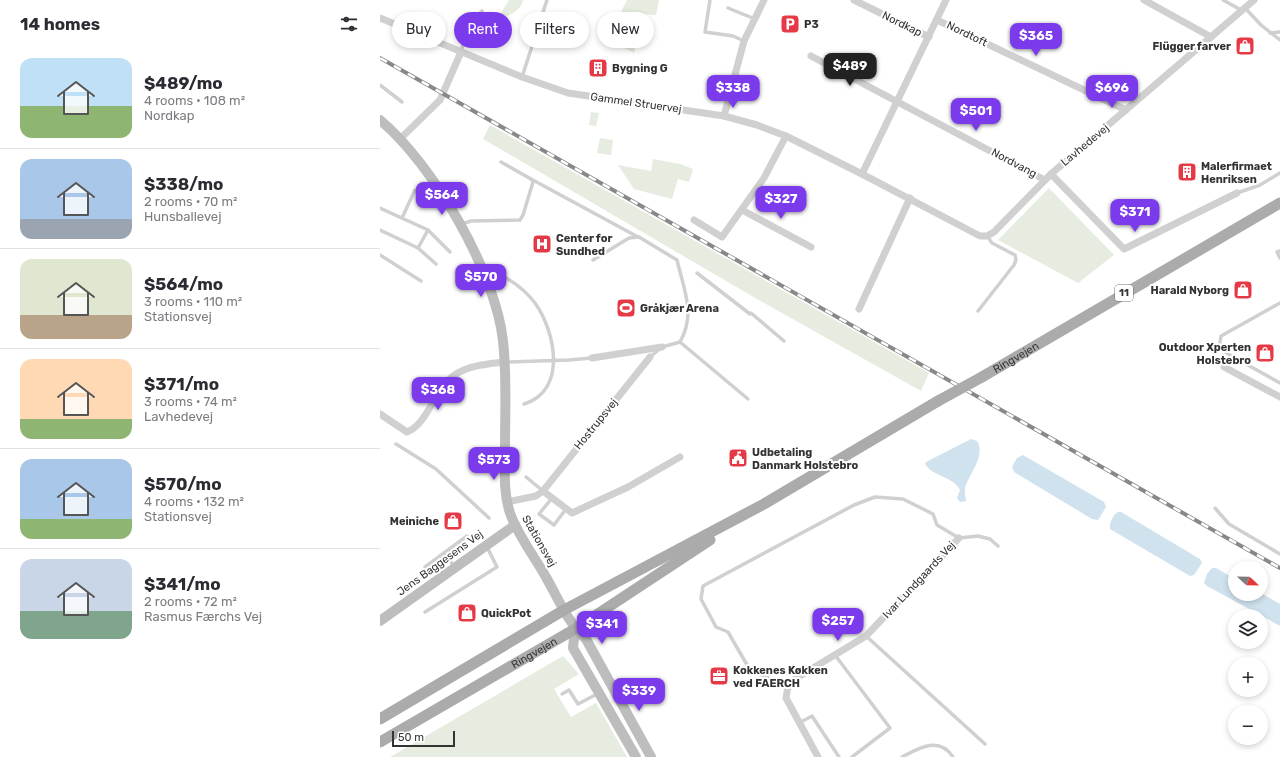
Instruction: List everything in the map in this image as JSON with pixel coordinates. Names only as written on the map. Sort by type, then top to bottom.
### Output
[{"type":"main road","name":"Ringvejen","points":[[1267,209],[1280,199]]},
{"type":"main road","name":"Ringvejen","points":[[380,719],[564,610],[764,504],[1267,209],[1280,203]]},
{"type":"main road","name":"Ringvejen","points":[[380,742],[575,629],[764,504]]},
{"type":"street","points":[[724,116],[744,41],[764,0]]},
{"type":"street","name":"Nordkap","points":[[854,0],[929,37]]},
{"type":"street","name":"Nordkap","points":[[862,174],[946,0]]},
{"type":"street","points":[[1144,0],[1211,37]]},
{"type":"street","name":"Lavhedevej","points":[[984,236],[994,232],[1048,177],[1254,0]]},
{"type":"street","name":"Gammel Struervej","points":[[380,18],[522,77],[568,93],[724,116],[757,125],[786,136],[984,236]]},
{"type":"street","name":"Nordtoft","points":[[937,20],[1126,110]]},
{"type":"street","points":[[400,139],[440,100],[461,52]]},
{"type":"street","points":[[811,56],[897,101]]},
{"type":"street","name":"Nordvang","points":[[897,101],[1048,177]]},
{"type":"street","name":"Stationsvej","points":[[380,120],[400,139],[440,190],[482,268],[495,305],[503,340],[504,474],[507,502],[515,525],[575,629],[586,639],[651,757]]},
{"type":"street","points":[[694,220],[722,237],[764,178],[786,136]]},
{"type":"street","name":"Lavhedevej","points":[[1048,177],[1124,249],[1237,193]]},
{"type":"street","points":[[858,309],[910,198]]},
{"type":"street","points":[[742,210],[811,247]]},
{"type":"street","points":[[592,358],[662,347]]},
{"type":"street","name":"Hostrupsvej","points":[[507,502],[536,496],[543,491],[650,357]]},
{"type":"street","points":[[380,414],[407,432],[415,429],[439,391],[457,374],[476,366],[504,362]]},
{"type":"street","points":[[1224,367],[1280,397]]},
{"type":"street","points":[[543,491],[572,513],[628,487],[680,457]]},
{"type":"street","name":"Jens Baggesens Vej","points":[[380,620],[485,544],[515,525]]},
{"type":"street","name":"Ivar Lundgaards Vej","points":[[788,686],[795,678],[866,636],[959,538]]},
{"type":"street","points":[[575,629],[573,648],[636,757]]},
{"type":"street","points":[[788,686],[786,698],[818,757]]},
{"type":"lane","points":[[522,77],[548,0]]},
{"type":"lane","points":[[710,0],[705,32],[733,36],[744,41]]},
{"type":"lane","points":[[1223,0],[1243,10],[1280,40]]},
{"type":"lane","points":[[728,8],[755,19]]},
{"type":"lane","points":[[461,52],[468,27],[482,11]]},
{"type":"lane","points":[[1270,33],[1280,32]]},
{"type":"lane","points":[[380,85],[402,102]]},
{"type":"lane","points":[[501,162],[639,237],[677,260],[689,313],[687,330],[680,342],[662,347],[650,357]]},
{"type":"lane","points":[[1237,193],[1260,185],[1280,173]]},
{"type":"lane","points":[[460,225],[471,221],[520,220],[523,215],[533,182],[531,179]]},
{"type":"lane","points":[[402,218],[416,190]]},
{"type":"lane","points":[[380,208],[428,230],[450,252]]},
{"type":"lane","points":[[380,230],[418,248],[436,264]]},
{"type":"lane","points":[[418,248],[428,230]]},
{"type":"lane","points":[[978,311],[1016,260],[1015,255],[992,243],[984,236]]},
{"type":"lane","points":[[593,260],[629,238],[639,237]]},
{"type":"lane","points":[[1280,251],[1277,252],[1280,258]]},
{"type":"lane","points":[[380,255],[421,280]]},
{"type":"lane","points":[[697,273],[784,341]]},
{"type":"lane","points":[[501,275],[518,285],[537,306],[550,332],[553,361],[552,371],[547,385],[538,396],[524,404]]},
{"type":"lane","points":[[1280,303],[1221,336],[1219,348],[1280,383]]},
{"type":"lane","points":[[680,342],[748,399]]},
{"type":"lane","points":[[1224,367],[1230,355]]},
{"type":"lane","points":[[504,362],[553,361],[592,358]]},
{"type":"lane","points":[[396,444],[436,469],[489,518]]},
{"type":"lane","points":[[526,477],[543,491]]},
{"type":"lane","points":[[788,686],[750,670],[728,632],[716,627],[701,599],[703,586],[854,505],[875,497],[903,499],[933,514],[937,525],[959,538],[978,536],[984,537],[990,539],[998,546]]},
{"type":"lane","points":[[552,498],[539,514],[554,525],[566,509]]},
{"type":"lane","points":[[1215,508],[1229,524],[1280,554]]},
{"type":"lane","points":[[425,567],[467,536]]},
{"type":"lane","points":[[425,612],[496,567],[485,544]]},
{"type":"lane","points":[[444,553],[455,567]]},
{"type":"lane","points":[[866,636],[985,744]]},
{"type":"lane","points":[[835,654],[890,728],[852,757]]},
{"type":"lane","points":[[562,694],[569,690],[578,704],[600,693]]},
{"type":"lane","points":[[799,723],[812,716],[838,757]]},
{"type":"lane","points":[[902,757],[919,748],[932,744],[941,746],[953,757]]},
{"type":"shaded area","points":[[509,0],[523,0],[519,8],[512,14],[512,12],[502,12]]},
{"type":"shaded area","points":[[627,0],[659,0],[656,15],[654,15],[654,12],[621,12]]},
{"type":"shaded area","points":[[624,48],[635,48],[634,53]]},
{"type":"shaded area","points":[[591,112],[599,113],[596,126],[589,125]]},
{"type":"shaded area","points":[[490,125],[929,373],[921,391],[757,299],[483,139]]},
{"type":"shaded area","points":[[600,138],[613,140],[611,155],[597,153]]},
{"type":"shaded area","points":[[653,159],[680,164],[693,169],[689,182],[678,179],[672,199],[634,189],[618,165],[651,171]]},
{"type":"shaded area","points":[[1049,188],[1114,255],[1078,283],[998,240]]},
{"type":"shaded area","points":[[563,656],[579,674],[554,689],[571,717],[596,703],[627,757],[390,757]]},
{"type":"water","points":[[971,439],[977,441],[979,447],[978,459],[965,488],[966,501],[960,502],[957,498],[960,490],[957,485],[933,472],[925,464],[926,462]]},
{"type":"water","points":[[1023,455],[1104,502],[1106,507],[1098,520],[1092,519],[1014,472],[1012,467],[1017,458]]},
{"type":"water","points":[[1118,512],[1121,512],[1200,559],[1202,563],[1194,575],[1190,576],[1110,529],[1112,519]]},
{"type":"water","points":[[1212,568],[1216,568],[1228,575],[1228,598],[1204,583],[1207,574]]},
{"type":"water","points":[[1268,597],[1280,604],[1280,626],[1268,619],[1268,609],[1249,609],[1234,601],[1268,601]]},
{"type":"railway","points":[[380,58],[1280,568]]},
{"type":"place","name":"P3","points":[[790,24]]},
{"type":"place","name":"Flügger farver","points":[[1245,46]]},
{"type":"place","name":"Bygning G","points":[[598,68]]},
{"type":"place","name":"Malerfirmaet Henriksen","points":[[1187,172]]},
{"type":"place","name":"Center for Sundhed","points":[[542,244]]},
{"type":"place","name":"Harald Nyborg","points":[[1243,290]]},
{"type":"place","name":"Gråkjær Arena","points":[[626,308]]},
{"type":"place","name":"Outdoor Xperten Holstebro","points":[[1265,353]]},
{"type":"place","name":"Udbetaling Danmark Holstebro","points":[[738,458]]},
{"type":"place","name":"Meiniche","points":[[453,521]]},
{"type":"place","name":"QuickPot","points":[[467,613]]},
{"type":"place","name":"Kokkenes Køkken ved FAERCH","points":[[719,676]]}]
